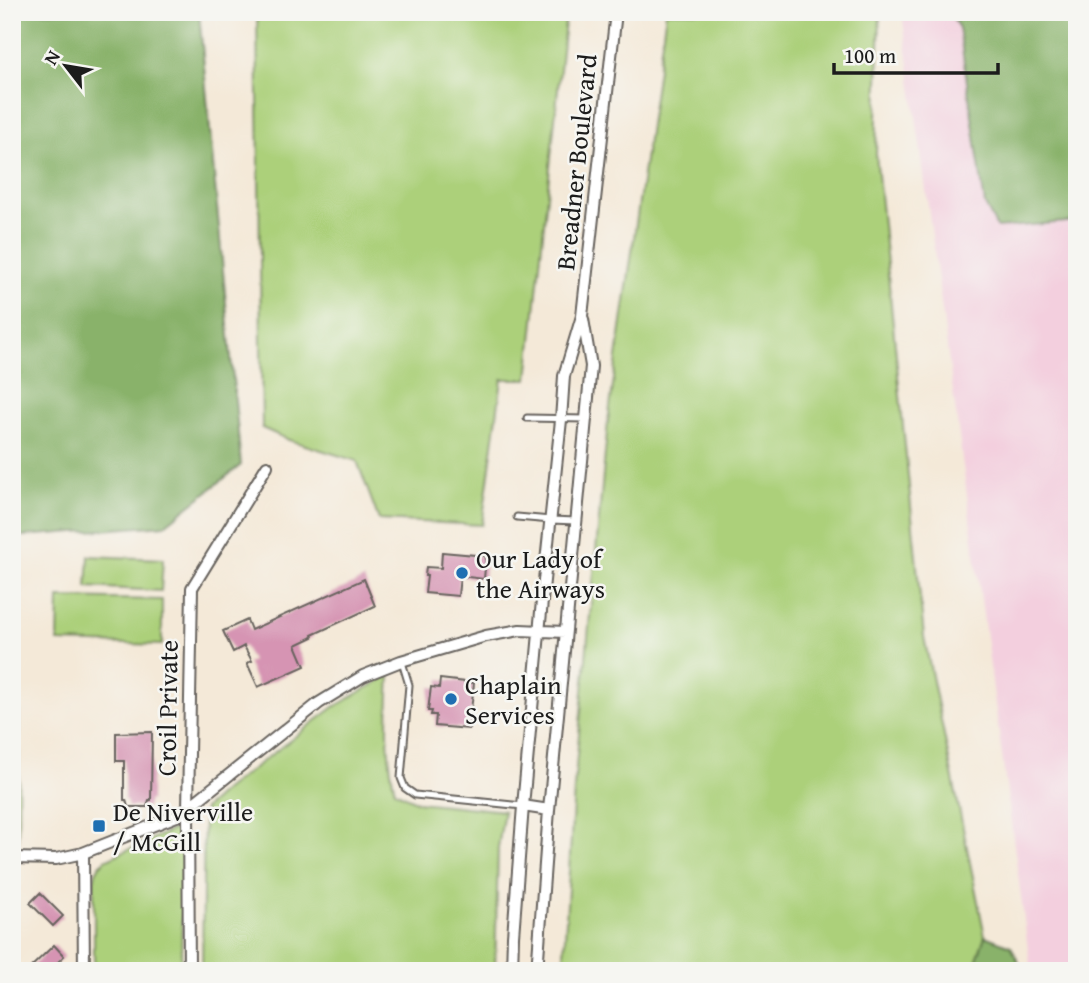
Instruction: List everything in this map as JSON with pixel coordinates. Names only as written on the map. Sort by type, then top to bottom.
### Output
[{"type":"street","name":"Breadner Boulevard","points":[[512,971],[523,806],[564,376],[582,316],[616,12]]},
{"type":"street","name":"Breadner Boulevard","points":[[537,971],[590,366],[582,316]]},
{"type":"street","name":"Croil Private","points":[[189,971],[188,809],[192,588],[267,466]]},
{"type":"street","points":[[12,858],[56,859],[83,853],[188,809],[319,703],[363,676],[401,661],[486,636],[520,630],[565,632]]},
{"type":"street","points":[[523,806],[549,810]]},
{"type":"street","points":[[83,853],[84,971]]},
{"type":"lane","points":[[527,418],[586,419]]},
{"type":"lane","points":[[517,517],[576,521]]},
{"type":"lane","points":[[401,661],[409,685],[401,778],[405,788],[415,794],[523,806]]},
{"type":"shaded area","points":[[902,12],[1077,12],[1077,971],[1031,971]]},
{"type":"green space","points":[[12,12],[199,12],[241,465],[165,525],[12,537]]},
{"type":"green space","points":[[257,12],[566,12],[528,379],[502,379],[482,525],[379,520],[357,461],[289,440],[262,428]]},
{"type":"green space","points":[[666,12],[880,12],[876,154],[924,637],[985,936],[973,971],[563,971],[574,788],[608,421]]},
{"type":"green space","points":[[949,12],[1072,12],[1069,39],[1077,73],[1077,221],[997,228],[985,205],[959,28]]},
{"type":"green space","points":[[89,556],[163,559],[161,591],[87,587]]},
{"type":"green space","points":[[59,598],[162,600],[162,645],[58,642]]},
{"type":"green space","points":[[390,675],[388,747],[395,791],[418,802],[504,811],[498,848],[495,971],[202,971],[204,809],[226,789],[334,707]]},
{"type":"green space","points":[[12,679],[19,680],[18,844],[12,844]]},
{"type":"green space","points":[[177,830],[183,838],[181,971],[94,971],[96,872],[107,859]]},
{"type":"green space","points":[[985,936],[1011,946],[1023,971],[973,971]]},
{"type":"building","name":"Our Lady of the Airways","points":[[442,552],[486,556],[484,579],[460,576],[458,596],[425,593],[426,567],[441,568]]},
{"type":"building","points":[[364,579],[375,606],[296,645],[305,666],[258,687],[247,663],[252,661],[244,646],[233,652],[223,631],[247,620],[251,630]]},
{"type":"building","name":"Chaplain Services","points":[[440,679],[474,683],[469,729],[435,726],[436,715],[431,715],[432,711],[428,711],[431,687],[439,688]]},
{"type":"building","points":[[152,732],[151,800],[147,807],[128,807],[124,800],[124,761],[116,761],[116,733]]},
{"type":"building","points":[[40,893],[63,916],[53,926],[30,903]]},
{"type":"building","points":[[54,945],[64,956],[49,971],[27,971]]},
{"type":"place","name":"Our Lady of the Airways","points":[[462,573]]},
{"type":"place","name":"Chaplain Services","points":[[451,699]]},
{"type":"place","name":"De Niverville / McGill","points":[[99,826]]}]
